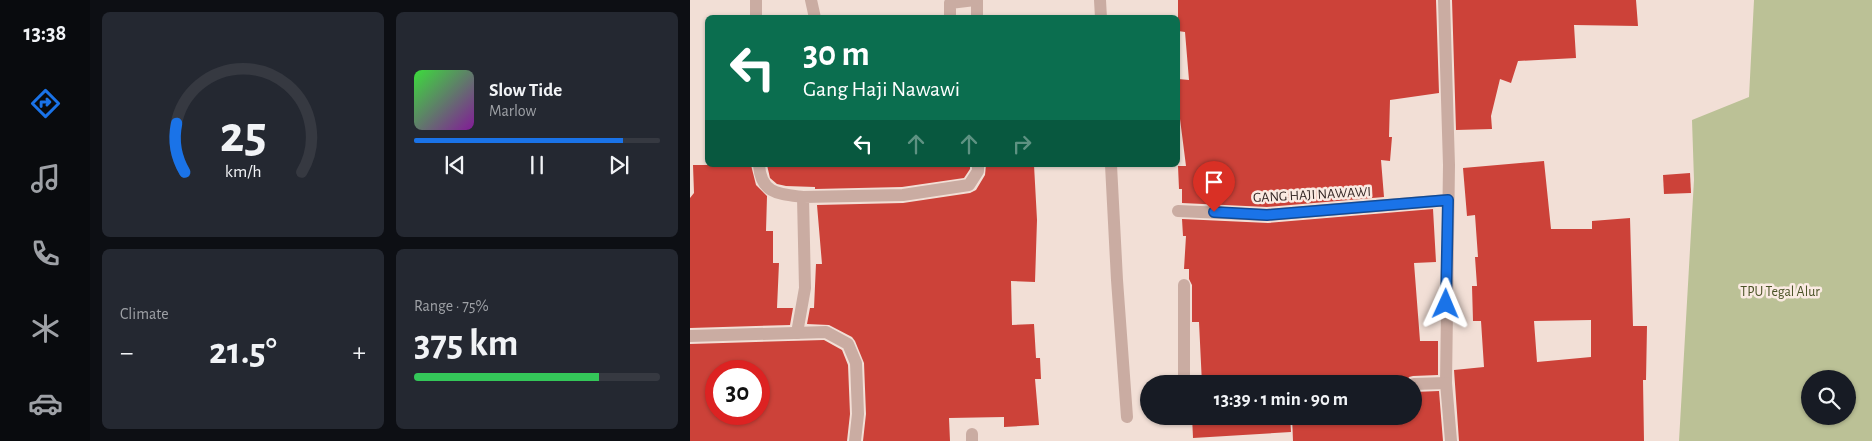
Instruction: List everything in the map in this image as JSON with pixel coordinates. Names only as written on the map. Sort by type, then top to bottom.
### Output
[{"type":"street","points":[[756,0],[756,15]]},
{"type":"street","points":[[811,0],[814,15]]},
{"type":"street","points":[[950,15],[950,3],[976,0],[977,15]]},
{"type":"street","points":[[1100,0],[1101,15]]},
{"type":"street","points":[[1444,0],[1449,165],[1446,383],[1450,441]]},
{"type":"street","points":[[759,167],[762,181],[768,188],[788,196],[803,197],[902,195],[969,185],[978,171],[978,167]]},
{"type":"street","points":[[1112,167],[1117,280],[1127,417]]},
{"type":"street","points":[[797,334],[805,288],[803,197]]},
{"type":"street","name":"GANG HAJI NAWAWI","points":[[1178,211],[1267,215],[1448,200]]},
{"type":"street","points":[[1184,285],[1184,375]]},
{"type":"street","points":[[690,336],[826,332],[848,344],[856,363],[858,414],[854,441]]},
{"type":"street","points":[[1422,384],[1446,383]]},
{"type":"green space","name":"TPU Tegal Alur","points":[[1754,0],[1872,0],[1872,441],[1679,441],[1694,180],[1692,120],[1749,97]]},
{"type":"building","points":[[1178,0],[1436,0],[1439,93],[1390,100],[1389,137],[1392,137],[1390,161],[1381,160],[1384,197],[1267,207],[1182,203],[1182,189],[1179,189],[1178,167],[1186,166],[1180,119],[1180,79],[1189,80],[1185,32],[1180,31],[1180,15],[1178,15]]},
{"type":"building","points":[[1452,0],[1636,0],[1638,26],[1574,25],[1576,58],[1518,61],[1511,83],[1500,79],[1491,116],[1492,129],[1456,130]]},
{"type":"building","points":[[1544,161],[1551,229],[1592,229],[1592,221],[1630,218],[1633,326],[1647,326],[1646,380],[1643,380],[1644,441],[1459,441],[1454,370],[1484,367],[1481,321],[1473,321],[1472,286],[1477,286],[1475,257],[1478,257],[1475,215],[1467,216],[1463,168]],"holes":[[[1591,320],[1591,357],[1537,362],[1534,321]]]},
{"type":"building","points":[[693,165],[705,165],[705,167],[752,167],[756,185],[767,196],[766,231],[773,231],[773,263],[779,263],[777,308],[793,308],[790,325],[690,328],[690,198],[694,193]]},
{"type":"building","points":[[767,167],[970,167],[964,178],[902,187],[815,189],[815,187],[777,184],[770,178]]},
{"type":"building","points":[[986,167],[1034,167],[1037,220],[1035,282],[1011,281],[1012,325],[1034,324],[1036,358],[1040,358],[1041,379],[1035,379],[1039,425],[1004,427],[1004,417],[949,418],[950,441],[863,441],[866,414],[864,363],[855,341],[852,337],[829,325],[807,324],[810,308],[814,308],[816,264],[822,264],[817,205],[903,203],[970,193],[976,190],[985,175]]},
{"type":"building","points":[[1690,173],[1691,193],[1664,194],[1663,175]]},
{"type":"building","points":[[1433,209],[1436,262],[1414,263],[1420,341],[1438,341],[1438,375],[1202,375],[1199,322],[1192,322],[1192,285],[1189,279],[1189,269],[1184,269],[1186,236],[1183,236],[1182,219],[1268,223]]},
{"type":"building","points":[[824,340],[842,350],[848,365],[850,414],[847,441],[690,441],[690,344]]},
{"type":"building","points":[[1439,391],[1443,441],[1293,441],[1292,425],[1422,425],[1422,392]]},
{"type":"building","points":[[1192,425],[1291,425],[1291,432],[1193,438]]},
{"type":"route","points":[[1214,212],[1267,215],[1448,200],[1446,304]]}]
